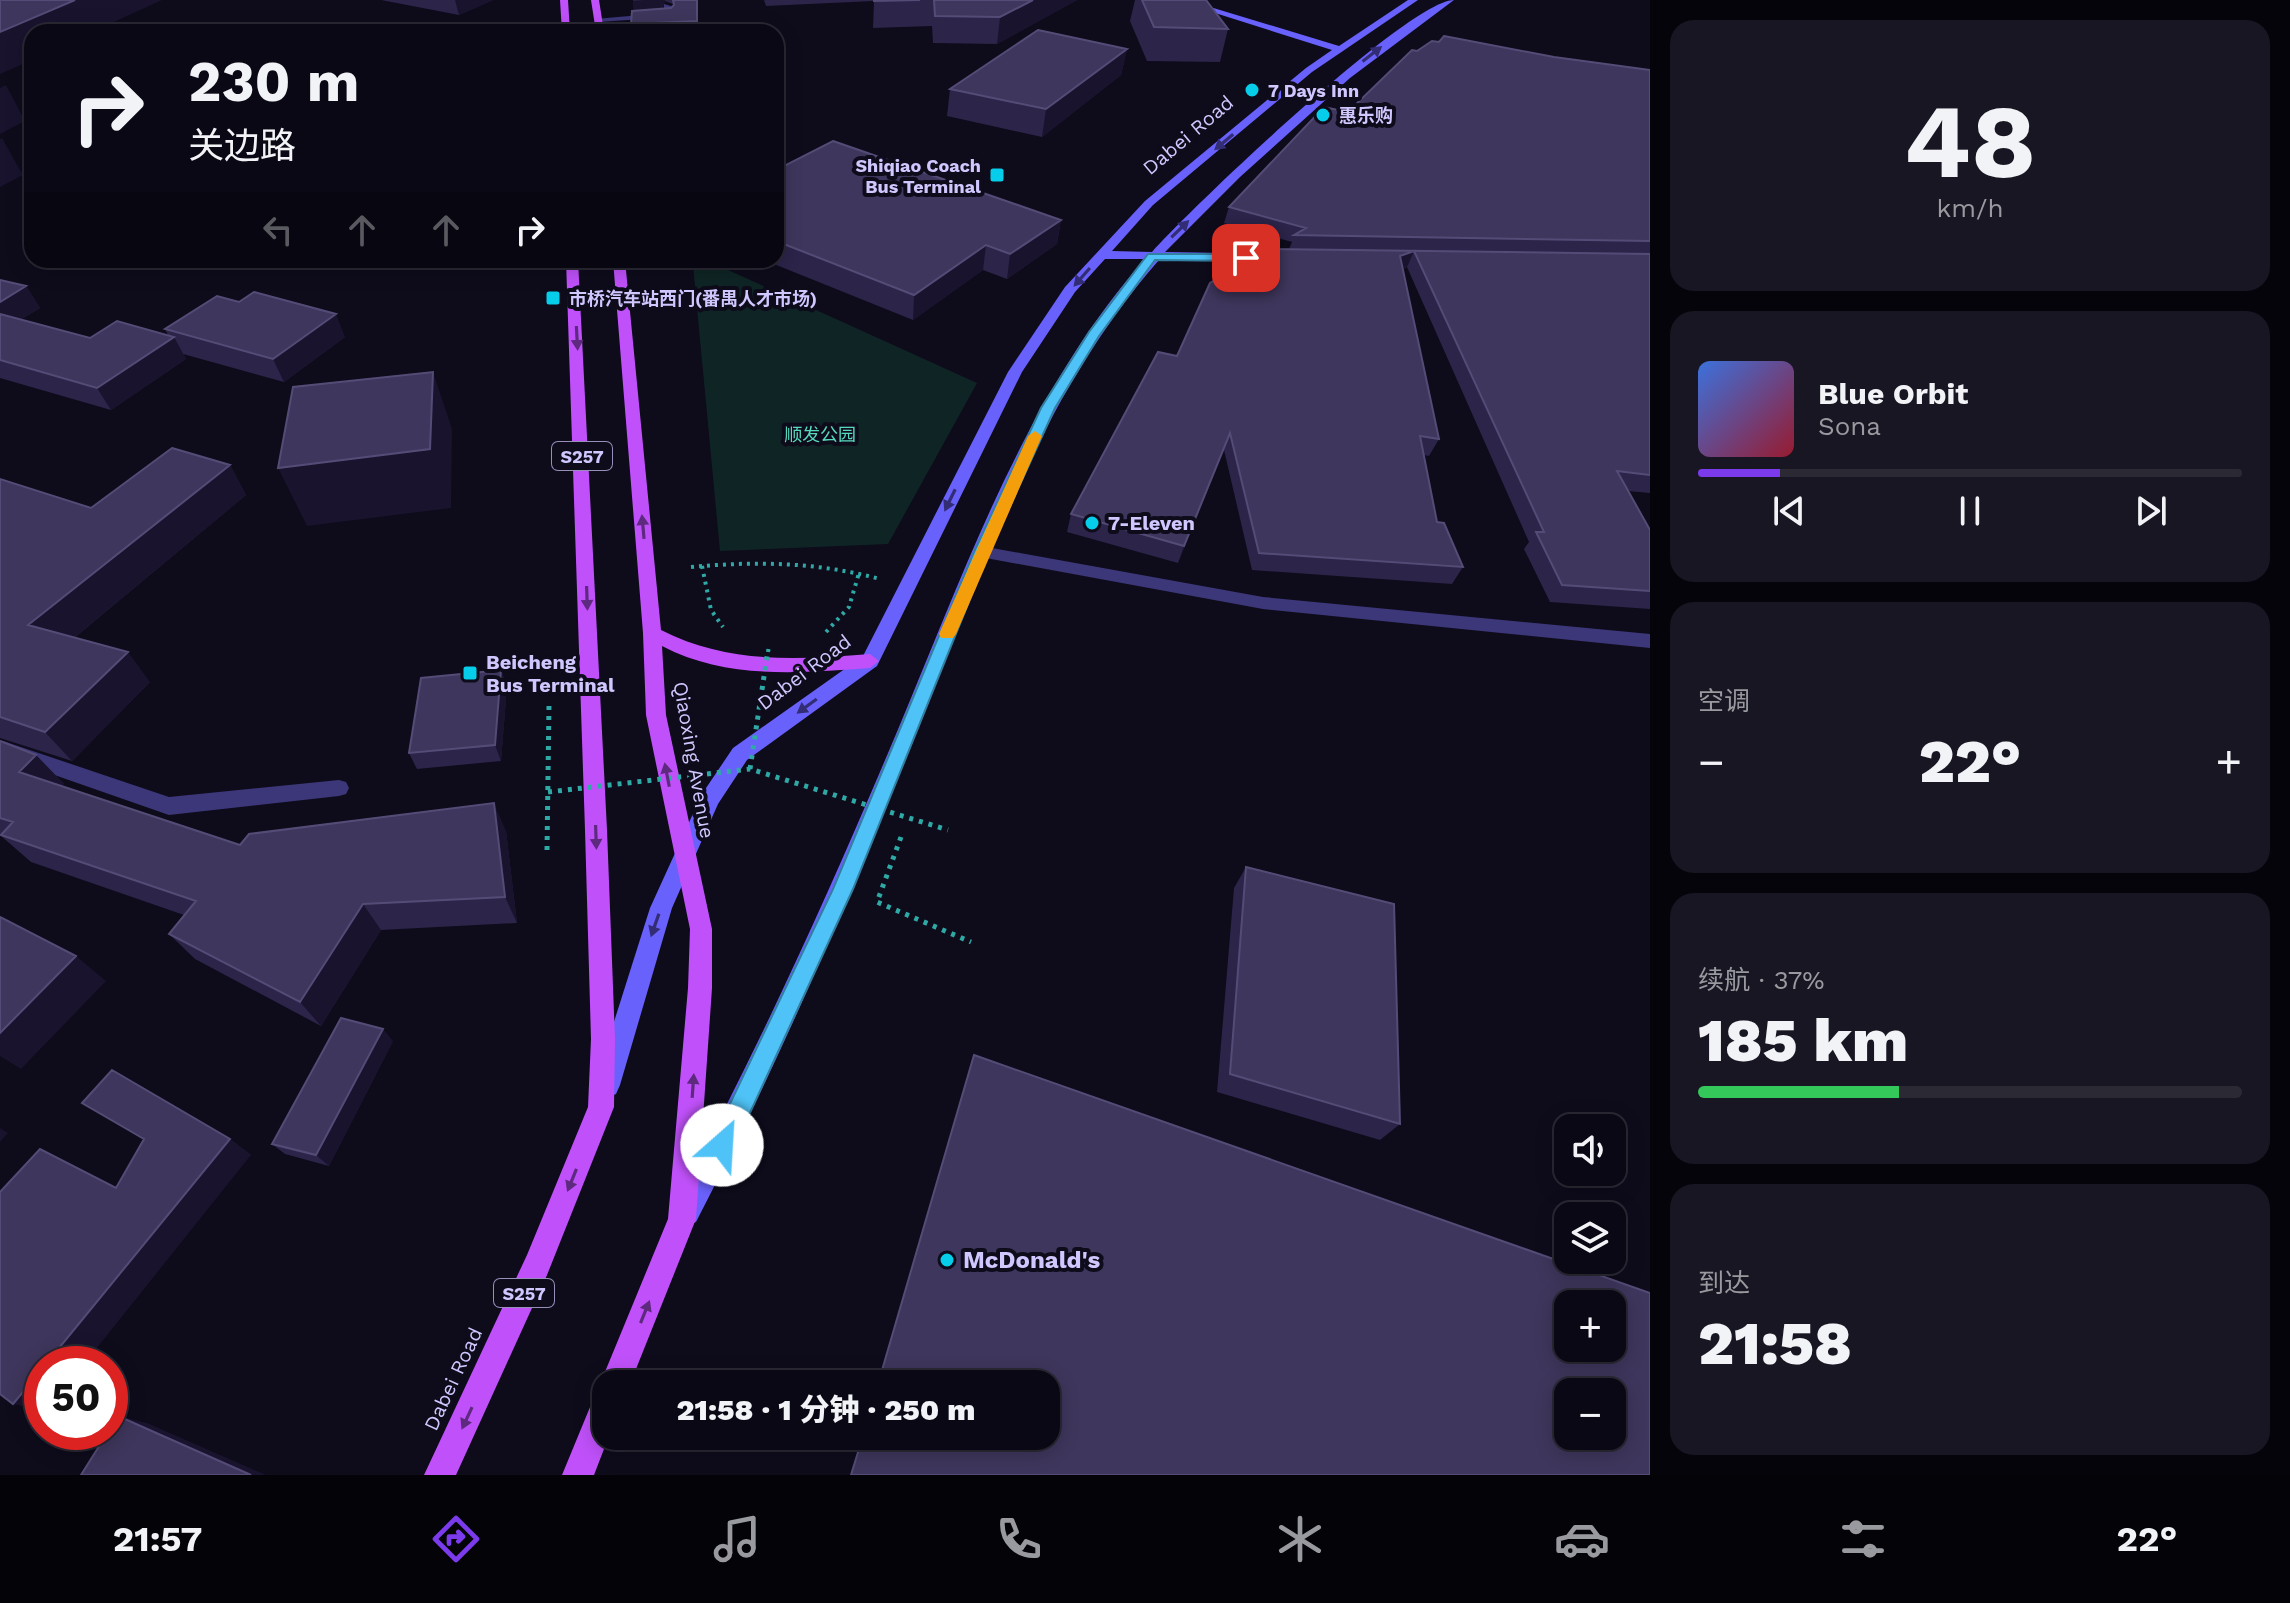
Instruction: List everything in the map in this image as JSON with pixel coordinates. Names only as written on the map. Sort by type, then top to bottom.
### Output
[{"type":"main road","points":[[564,0],[566,24]]},
{"type":"main road","points":[[595,0],[599,24]]},
{"type":"main road","points":[[1178,0],[1338,49]]},
{"type":"main road","name":"Dabei Road","points":[[440,1475],[537,1265],[601,1107],[642,963],[683,852],[709,800],[740,754],[870,661],[1015,372],[1046,323],[1101,255],[1149,203],[1338,49],[1414,0]]},
{"type":"main road","points":[[682,1219],[784,1018],[843,889],[981,552],[1048,408],[1093,335],[1152,257],[1224,185],[1360,63],[1450,0]]},
{"type":"main road","points":[[1101,255],[1293,258]]},
{"type":"main road","name":"S257","points":[[572,268],[596,830],[603,1039],[601,1107]]},
{"type":"main road","name":"Qiaoxing Avenue","points":[[620,268],[652,633],[656,715],[701,929],[700,988],[682,1219]]},
{"type":"main road","points":[[652,633],[690,653],[745,666],[781,668],[870,661]]},
{"type":"main road","name":"S257","points":[[621,1370],[682,1219]]},
{"type":"main road","points":[[578,1475],[592,1440]]},
{"type":"street","points":[[599,19],[669,15],[667,6]]},
{"type":"street","points":[[981,552],[1263,603],[1650,641]]},
{"type":"street","points":[[0,748],[169,806],[339,788]]},
{"type":"path","points":[[691,567],[795,561],[885,580]]},
{"type":"path","points":[[702,566],[704,583],[718,623],[732,635]]},
{"type":"path","points":[[820,636],[842,618],[859,573]]},
{"type":"path","points":[[754,643],[778,646]]},
{"type":"path","points":[[750,769],[769,646]]},
{"type":"path","points":[[547,850],[549,705]]},
{"type":"path","points":[[548,792],[750,769],[948,830]]},
{"type":"path","points":[[910,816],[877,902],[971,942]]},
{"type":"green space","name":"顺发公园","points":[[693,268],[724,268],[977,383],[888,544],[720,551]]},
{"type":"building","points":[[0,0],[75,0],[0,32]]},
{"type":"building","points":[[673,0],[697,0],[697,21],[631,24],[632,11],[671,8]]},
{"type":"building","points":[[934,0],[1033,0],[1000,17],[935,16]]},
{"type":"building","points":[[1142,0],[1206,0],[1228,29],[1154,27]]},
{"type":"building","points":[[1038,30],[1127,49],[1046,109],[950,89]]},
{"type":"building","points":[[1444,36],[1554,57],[1650,70],[1650,241],[1294,235],[1306,228],[1229,207],[1324,107],[1348,112],[1412,50],[1417,51],[1432,41],[1439,42]]},
{"type":"building","points":[[833,141],[1061,220],[1010,254],[986,245],[914,295],[784,244],[784,166]]},
{"type":"building","points":[[1270,249],[1650,254],[1650,475],[1617,471],[1650,530],[1650,591],[1562,585],[1536,532],[1544,532],[1414,251],[1400,256],[1439,439],[1420,436],[1437,522],[1444,523],[1463,567],[1259,553],[1230,433],[1184,546],[1071,514],[1158,352],[1177,356],[1210,283]]},
{"type":"building","points":[[0,280],[26,286],[0,302]]},
{"type":"building","points":[[254,292],[336,314],[273,359],[165,329],[217,296],[239,302]]},
{"type":"building","points":[[0,314],[90,338],[117,321],[174,337],[97,388],[0,360]]},
{"type":"building","points":[[433,372],[430,449],[278,468],[293,387]]},
{"type":"building","points":[[172,448],[230,465],[28,625],[128,652],[45,732],[0,717],[0,479],[91,508]]},
{"type":"building","points":[[501,670],[495,745],[409,753],[421,678]]},
{"type":"building","points":[[0,741],[36,755],[19,772],[240,845],[249,834],[494,803],[505,897],[363,904],[300,1002],[169,934],[196,901],[1,835],[13,822],[0,818]]},
{"type":"building","points":[[1246,867],[1394,904],[1400,1124],[1230,1074]]},
{"type":"building","points":[[0,917],[76,956],[0,1033]]},
{"type":"building","points":[[341,1018],[383,1029],[316,1155],[272,1144]]},
{"type":"building","points":[[974,1055],[1554,1259],[1554,1274],[1596,1274],[1650,1293],[1650,1475],[851,1475],[859,1450],[1060,1450],[1060,1370],[882,1370]]},
{"type":"building","points":[[112,1070],[230,1139],[61,1346],[24,1346],[24,1391],[13,1404],[0,1394],[0,1192],[40,1149],[116,1188],[144,1139],[82,1103]]},
{"type":"building","points":[[128,1420],[251,1475],[81,1475],[97,1450],[128,1450]]},
{"type":"slow traffic","points":[[947,634],[1035,436]]},
{"type":"place","name":"7 Days Inn","points":[[1252,90]]},
{"type":"place","name":"惠乐购","points":[[1323,115]]},
{"type":"place","name":"Shiqiao Coach Bus Terminal","points":[[997,175]]},
{"type":"place","name":"市桥汽车站西门(番禺人才市场)","points":[[553,298]]},
{"type":"place","name":"7-Eleven","points":[[1092,523]]},
{"type":"place","name":"Beicheng Bus Terminal","points":[[470,673]]},
{"type":"place","name":"McDonald's","points":[[947,1260]]},
{"type":"route","points":[[722,1145],[843,889],[981,552],[1048,408],[1093,335],[1152,257],[1246,258]]}]
